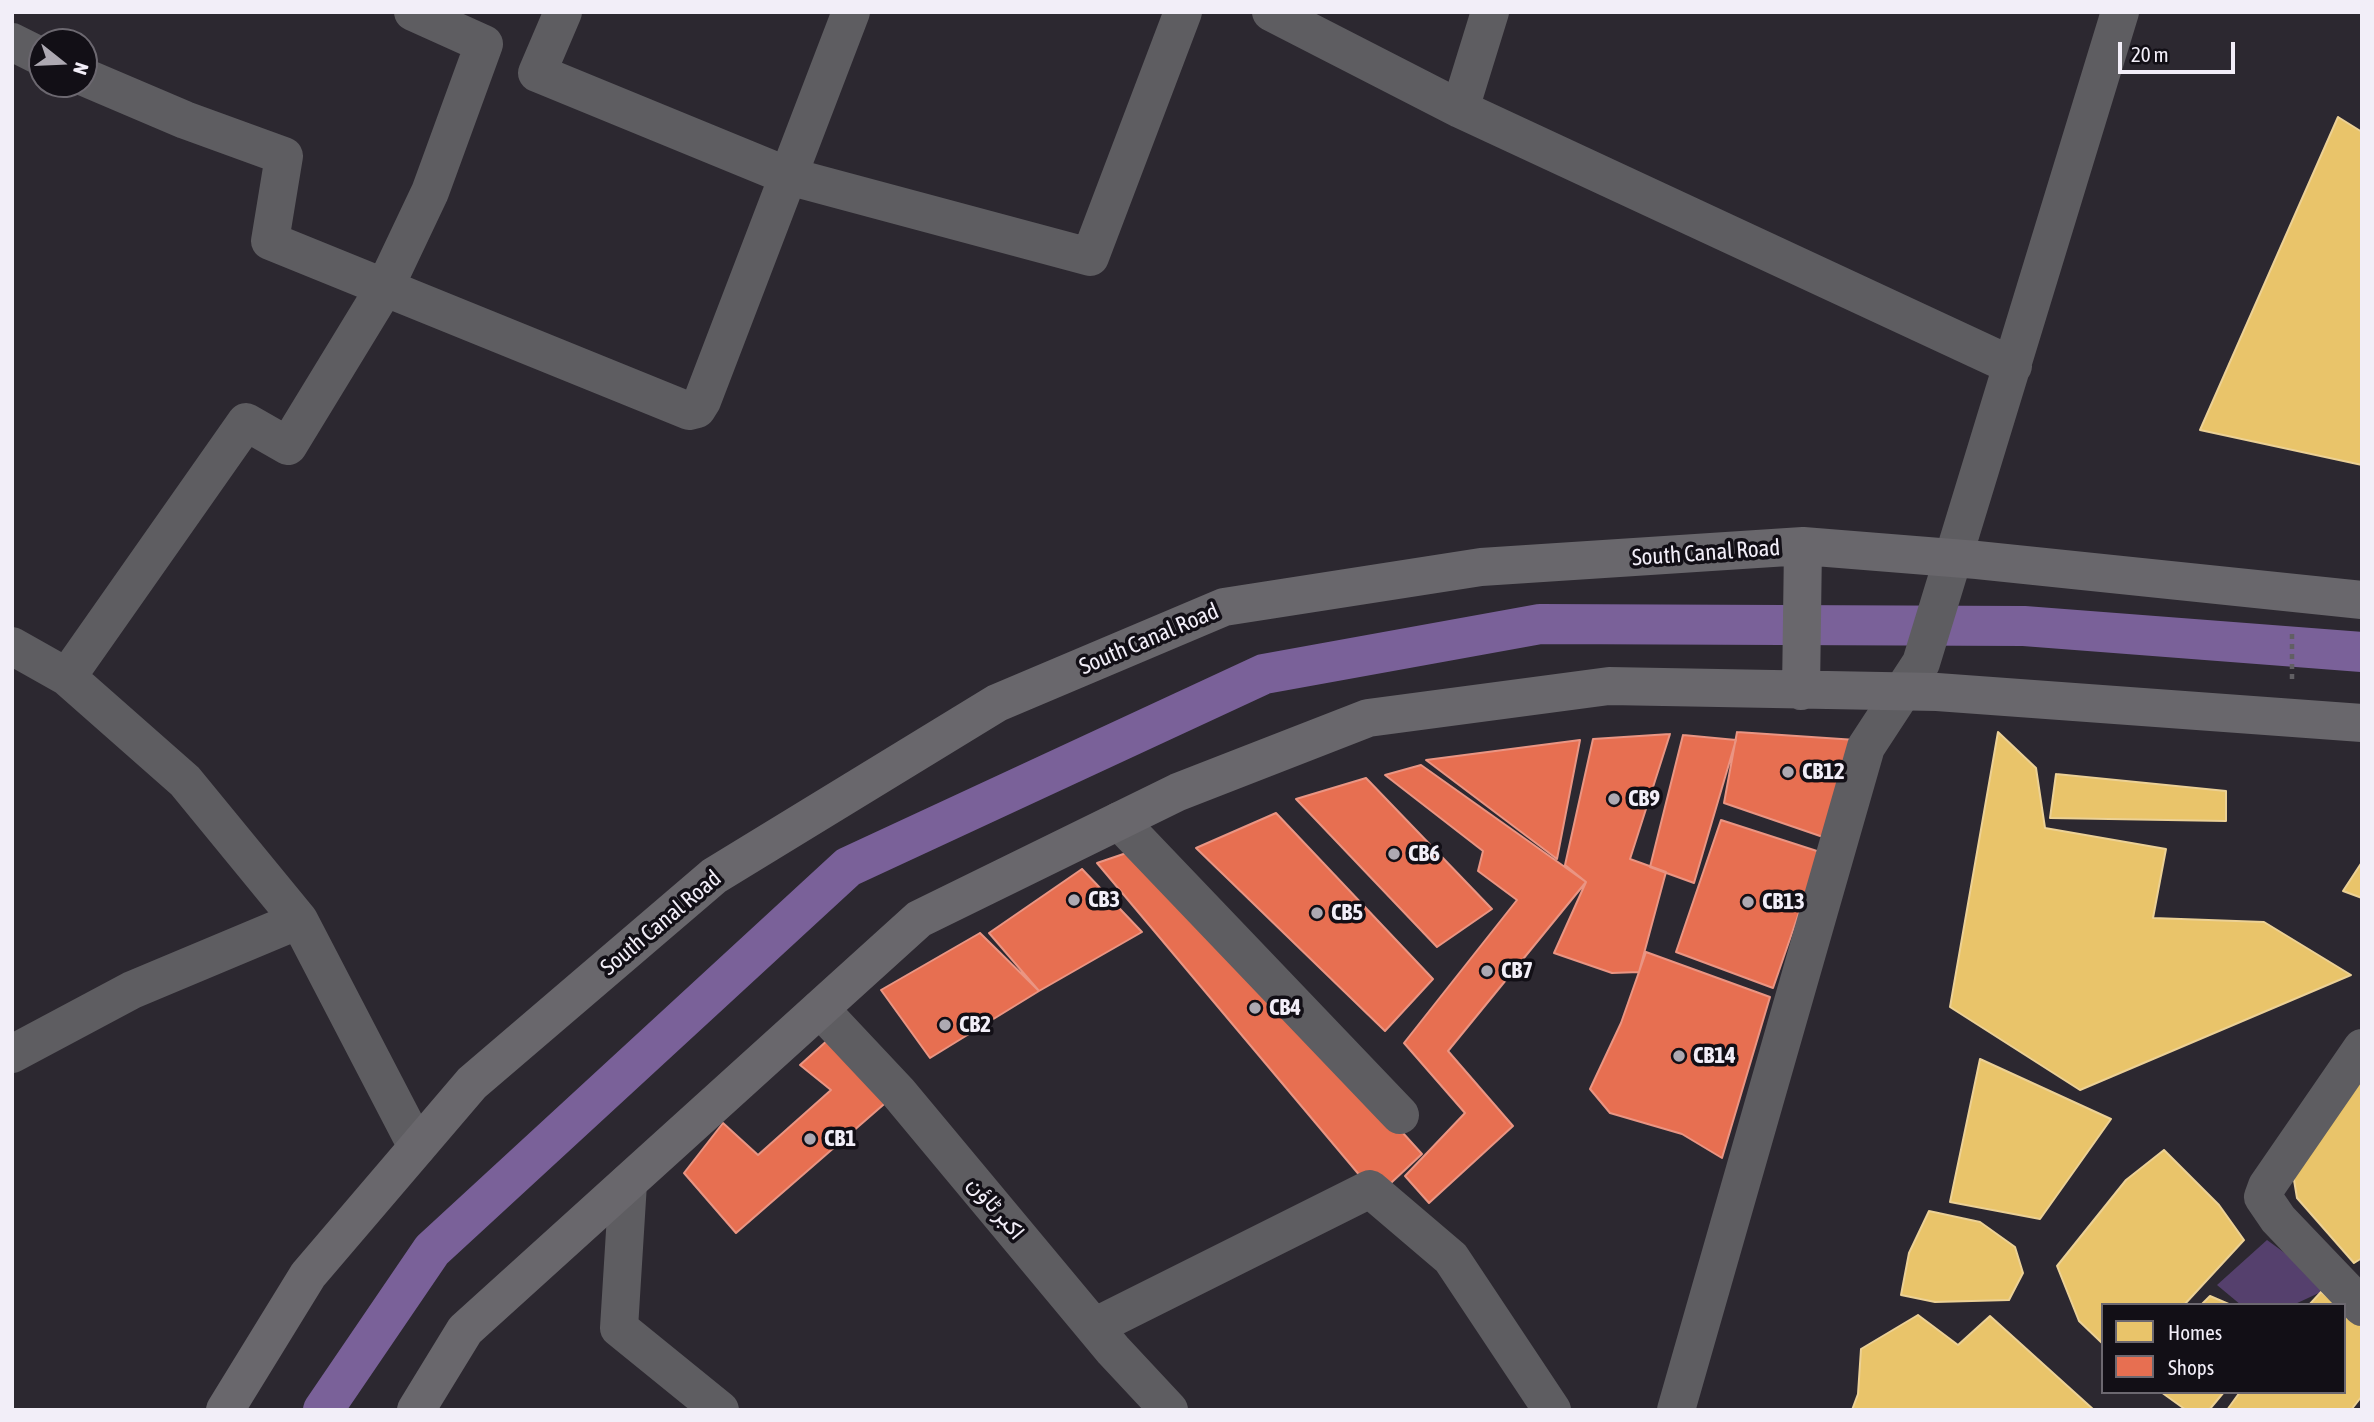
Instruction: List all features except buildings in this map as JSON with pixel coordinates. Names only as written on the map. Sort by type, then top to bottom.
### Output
[{"type":"main road","name":"South Canal Road","points":[[225,1410],[308,1275],[472,1083],[714,876],[997,703],[1224,607],[1481,568],[1803,550],[2362,600]]},
{"type":"main road","points":[[1801,686],[1803,550]]},
{"type":"main road","points":[[416,1410],[465,1330],[919,919],[1178,792],[1368,718],[1609,686],[1801,686],[1913,677],[2362,723]]},
{"type":"street","points":[[67,677],[246,422],[288,446],[385,287],[430,192],[484,44],[413,12]]},
{"type":"street","points":[[563,12],[537,73],[788,176],[1090,257],[1183,12]]},
{"type":"street","points":[[98,83],[185,120],[284,156],[270,241],[690,411],[697,409],[851,12]]},
{"type":"street","points":[[1271,12],[1460,109],[2013,366]]},
{"type":"street","points":[[1460,109],[1490,12]]},
{"type":"street","points":[[1676,1410],[1866,747],[1913,677],[2013,366],[2120,12]]},
{"type":"street","points":[[12,42],[28,50]]},
{"type":"street","points":[[12,646],[67,677],[185,781],[299,920],[417,1147]]},
{"type":"street","points":[[1119,821],[1400,1115]]},
{"type":"street","points":[[12,1054],[132,990],[299,920]]},
{"type":"street","name":"اکبر ٹاؤن","points":[[820,1009],[870,1060],[983,1190],[1094,1327],[1169,1410]]},
{"type":"street","points":[[2362,1048],[2267,1186],[2263,1197],[2278,1219],[2362,1307]]},
{"type":"street","points":[[628,1183],[620,1328],[720,1410]]},
{"type":"street","points":[[1094,1327],[1370,1189],[1451,1258],[1552,1410]]},
{"type":"path","points":[[2292,625],[2292,676]]},
{"type":"shaded area","points":[[2267,1240],[2315,1275],[2321,1292],[2297,1303],[2239,1303],[2217,1285]]},
{"type":"waterway","points":[[323,1410],[432,1250],[848,867],[1264,674],[1540,624],[2024,626],[2362,652]]},
{"type":"place","name":"CB12","points":[[1788,772]]},
{"type":"place","name":"CB9","points":[[1614,799]]},
{"type":"place","name":"CB6","points":[[1394,854]]},
{"type":"place","name":"CB3","points":[[1074,900]]},
{"type":"place","name":"CB13","points":[[1748,902]]},
{"type":"place","name":"CB5","points":[[1317,913]]},
{"type":"place","name":"CB7","points":[[1487,971]]},
{"type":"place","name":"CB4","points":[[1255,1008]]},
{"type":"place","name":"CB2","points":[[945,1025]]},
{"type":"place","name":"CB14","points":[[1679,1056]]},
{"type":"place","name":"CB1","points":[[810,1139]]}]
